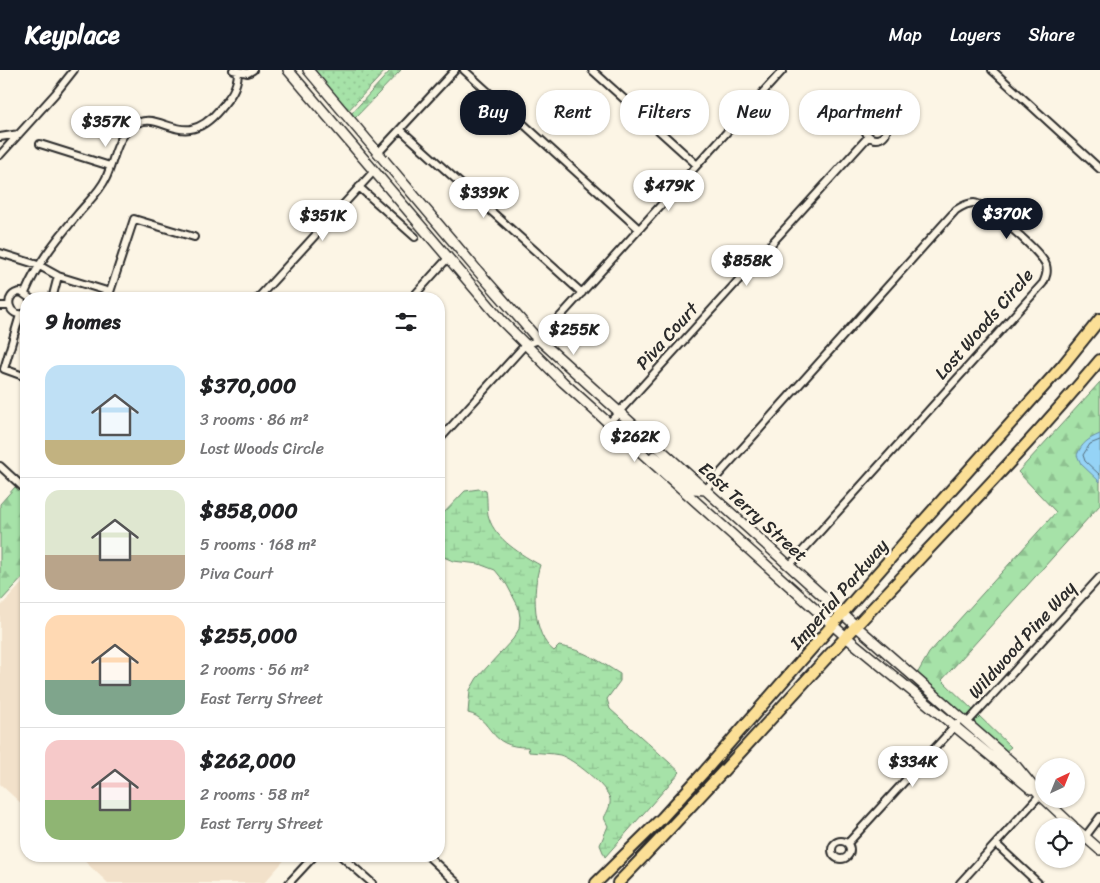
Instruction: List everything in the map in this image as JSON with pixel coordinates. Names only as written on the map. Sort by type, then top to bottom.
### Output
[{"type":"main road","name":"Imperial Parkway","points":[[596,883],[662,818],[704,772],[832,625],[1064,365],[1100,319]]},
{"type":"main road","name":"Imperial Parkway","points":[[618,883],[693,807],[856,626],[1053,416],[1100,360]]},
{"type":"street","points":[[0,155],[56,94],[74,70]]},
{"type":"street","points":[[25,292],[38,264],[102,185],[123,136],[136,124],[148,121],[190,130],[208,122],[234,92],[236,71],[248,73],[253,70]]},
{"type":"street","points":[[288,70],[448,258],[525,345],[832,625],[1012,776],[1035,792]]},
{"type":"street","name":"East Terry Street","points":[[308,70],[494,291],[540,340],[842,614],[1017,767],[1035,789]]},
{"type":"street","points":[[378,153],[456,70]]},
{"type":"street","points":[[464,70],[639,229]]},
{"type":"street","points":[[592,70],[697,165]]},
{"type":"street","points":[[992,70],[1100,169]]},
{"type":"street","points":[[445,433],[525,345],[540,340],[780,71]]},
{"type":"street","points":[[401,130],[582,293]]},
{"type":"street","points":[[0,137],[19,134]]},
{"type":"street","name":"Piva Court","points":[[609,423],[869,136]]},
{"type":"street","points":[[40,144],[110,166]]},
{"type":"street","points":[[264,292],[374,171]]},
{"type":"street","points":[[359,187],[415,237]]},
{"type":"street","name":"Lost Woods Circle","points":[[705,490],[956,210],[964,204],[984,205],[1020,237],[1046,264],[1047,274],[1043,283],[789,566]]},
{"type":"street","points":[[0,253],[38,264],[58,276],[110,292],[134,219],[194,237]]},
{"type":"street","points":[[417,292],[448,258]]},
{"type":"street","points":[[54,292],[58,276]]},
{"type":"street","points":[[20,293],[14,293],[9,299],[9,306],[13,312],[20,313]]},
{"type":"street","points":[[0,306],[9,306]]},
{"type":"street","points":[[20,323],[4,369],[20,375]]},
{"type":"street","points":[[632,444],[648,452],[694,489],[705,490]]},
{"type":"street","points":[[0,466],[20,484]]},
{"type":"street","name":"Wildwood Pine Way","points":[[848,843],[954,727],[965,721],[1100,577]]},
{"type":"street","points":[[960,883],[1035,801]]},
{"type":"street","name":"East Terry Street","points":[[1054,808],[1064,818]]},
{"type":"street","points":[[1100,817],[1085,837],[1100,850]]},
{"type":"street","points":[[996,844],[1038,883]]},
{"type":"street","points":[[288,883],[308,862]]},
{"type":"street","points":[[348,862],[372,883]]},
{"type":"street","points":[[434,862],[457,883]]},
{"type":"shaded area","points":[[20,585],[20,802],[0,784],[0,607]]},
{"type":"shaded area","points":[[85,862],[283,862],[264,883],[108,883]]},
{"type":"green space","points":[[308,70],[386,70],[345,114]]},
{"type":"green space","points":[[391,70],[401,70],[355,118],[351,114]]},
{"type":"green space","points":[[1100,382],[1100,505],[942,680],[1011,747],[1006,751],[917,674],[929,653],[1056,512],[1018,472]]},
{"type":"green space","points":[[15,487],[20,492],[20,580],[0,602],[0,504]]},
{"type":"green space","points":[[479,489],[486,491],[488,515],[497,533],[510,546],[540,565],[536,586],[536,611],[541,634],[547,644],[554,651],[559,646],[584,653],[620,674],[620,681],[607,699],[610,709],[680,772],[605,857],[600,845],[608,826],[604,818],[609,809],[610,799],[603,787],[573,762],[560,755],[529,752],[528,747],[505,743],[483,721],[468,713],[470,690],[477,678],[513,639],[519,629],[520,617],[518,606],[507,585],[495,570],[479,564],[453,561],[445,558],[445,512],[465,491]]},
{"type":"water","points":[[1100,434],[1100,482],[1081,464],[1077,455],[1086,442]]}]
